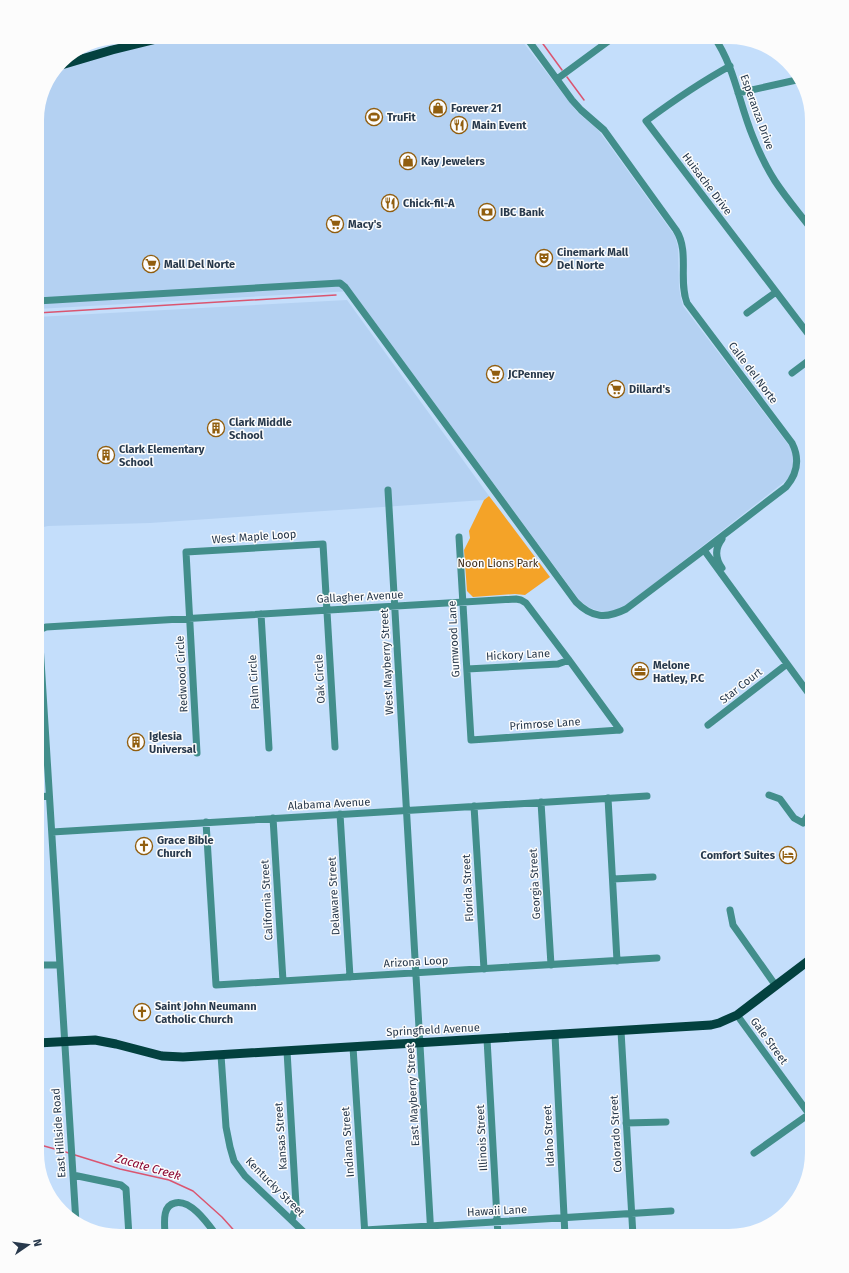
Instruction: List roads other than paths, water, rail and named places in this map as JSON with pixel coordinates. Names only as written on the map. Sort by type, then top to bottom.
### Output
[{"type":"main road","points":[[71,62],[136,44]]},
{"type":"main road","name":"Springfield Avenue","points":[[44,1042],[95,1040],[162,1056],[183,1057],[712,1025],[736,1015],[805,963]]},
{"type":"street","name":"Calle del Norte","points":[[44,301],[340,283],[345,287],[581,608],[594,614],[605,616],[612,615],[626,609],[786,487],[796,470],[797,463],[795,450],[792,442],[687,303],[684,292],[682,242],[676,230],[604,130],[577,105],[531,44]]},
{"type":"street","points":[[557,79],[604,44]]},
{"type":"street","name":"Esperanza Drive","points":[[719,44],[730,66],[743,111],[752,136],[764,161],[776,182],[805,221]]},
{"type":"street","name":"Huisache Drive","points":[[730,66],[694,87],[646,121],[805,330]]},
{"type":"street","points":[[738,93],[794,81]]},
{"type":"street","points":[[746,313],[776,292]]},
{"type":"street","points":[[792,373],[805,363]]},
{"type":"street","name":"West Mayberry Street","points":[[388,490],[407,810]]},
{"type":"street","points":[[725,534],[717,545],[716,556],[728,578],[731,587]]},
{"type":"street","name":"Gumwood Lane","points":[[459,536],[471,740]]},
{"type":"street","name":"West Maple Loop","points":[[190,618],[186,552],[323,544],[327,610]]},
{"type":"street","points":[[704,550],[805,688]]},
{"type":"street","name":"Gallagher Avenue","points":[[44,628],[463,602],[516,599],[522,600],[526,603],[569,660],[620,730]]},
{"type":"street","name":"Oak Circle","points":[[327,610],[335,747]]},
{"type":"street","name":"Palm Circle","points":[[261,614],[268,748]]},
{"type":"street","name":"Redwood Circle","points":[[190,618],[197,753]]},
{"type":"street","name":"Hickory Lane","points":[[467,669],[558,664],[569,660]]},
{"type":"street","name":"Star Court","points":[[708,725],[787,664]]},
{"type":"street","name":"East Hillside Road","points":[[44,713],[75,1214]]},
{"type":"street","name":"Primrose Lane","points":[[471,740],[620,730]]},
{"type":"street","points":[[769,795],[780,799],[794,818],[803,823],[805,820]]},
{"type":"street","points":[[44,796],[50,796]]},
{"type":"street","name":"Alabama Avenue","points":[[52,832],[647,796]]},
{"type":"street","points":[[608,798],[617,961]]},
{"type":"street","name":"Georgia Street","points":[[541,802],[551,965]]},
{"type":"street","name":"Florida Street","points":[[474,806],[484,969]]},
{"type":"street","name":"East Mayberry Street","points":[[407,810],[431,1226]]},
{"type":"street","name":"Delaware Street","points":[[340,814],[350,977]]},
{"type":"street","name":"California Street","points":[[274,818],[283,981]]},
{"type":"street","name":"Arizona Loop","points":[[206,822],[216,985],[657,958]]},
{"type":"street","points":[[613,879],[652,877]]},
{"type":"street","points":[[730,910],[733,925],[776,986]]},
{"type":"street","points":[[44,965],[60,965]]},
{"type":"street","name":"Gale Street","points":[[736,1015],[805,1107]]},
{"type":"street","name":"Colorado Street","points":[[621,1031],[632,1229]]},
{"type":"street","name":"Idaho Street","points":[[555,1035],[565,1229]]},
{"type":"street","name":"Illinois Street","points":[[487,1039],[498,1229]]},
{"type":"street","name":"Indiana Street","points":[[353,1047],[365,1229]]},
{"type":"street","name":"Kansas Street","points":[[287,1051],[296,1204],[292,1220]]},
{"type":"street","name":"Kentucky Street","points":[[221,1054],[226,1127],[234,1161],[245,1176],[301,1229]]},
{"type":"street","points":[[754,1153],[805,1119]]},
{"type":"street","points":[[626,1124],[666,1122]]},
{"type":"street","points":[[73,1175],[121,1185],[126,1189],[129,1229]]},
{"type":"street","points":[[165,1229],[164,1216],[166,1208],[171,1204],[178,1202],[185,1203],[200,1215],[211,1229]]},
{"type":"street","name":"Hawaii Lane","points":[[403,1229],[671,1211]]},
{"type":"waterway","points":[[543,44],[562,70]]},
{"type":"waterway","points":[[567,77],[584,100]]},
{"type":"waterway","points":[[44,313],[336,295]]},
{"type":"waterway","name":"Zacate Creek","points":[[44,1146],[69,1153]]},
{"type":"waterway","name":"Zacate Creek","points":[[75,1155],[120,1169],[169,1180],[193,1191],[222,1217],[233,1229]]},
{"type":"place","name":"Forever 21","points":[[438,108]]},
{"type":"place","name":"TruFit","points":[[374,117]]},
{"type":"place","name":"Main Event","points":[[459,125]]},
{"type":"place","name":"Kay Jewelers","points":[[408,161]]},
{"type":"place","name":"Chick-fil-A","points":[[390,203]]},
{"type":"place","name":"IBC Bank","points":[[487,212]]},
{"type":"place","name":"Macy's","points":[[335,224]]},
{"type":"place","name":"Cinemark Mall Del Norte","points":[[544,258]]},
{"type":"place","name":"Mall Del Norte","points":[[151,264]]},
{"type":"place","name":"JCPenney","points":[[495,374]]},
{"type":"place","name":"Dillard's","points":[[616,389]]},
{"type":"place","name":"Clark Middle School","points":[[216,428]]},
{"type":"place","name":"Clark Elementary School","points":[[106,455]]},
{"type":"place","name":"Melone Hatley, P.C","points":[[640,671]]},
{"type":"place","name":"Iglesia Universal","points":[[136,742]]},
{"type":"place","name":"Grace Bible Church","points":[[144,846]]},
{"type":"place","name":"Comfort Suites","points":[[788,855]]},
{"type":"place","name":"Saint John Neumann Catholic Church","points":[[142,1012]]},
{"type":"park label","name":"Noon Lions Park","points":[[498,563]]}]
